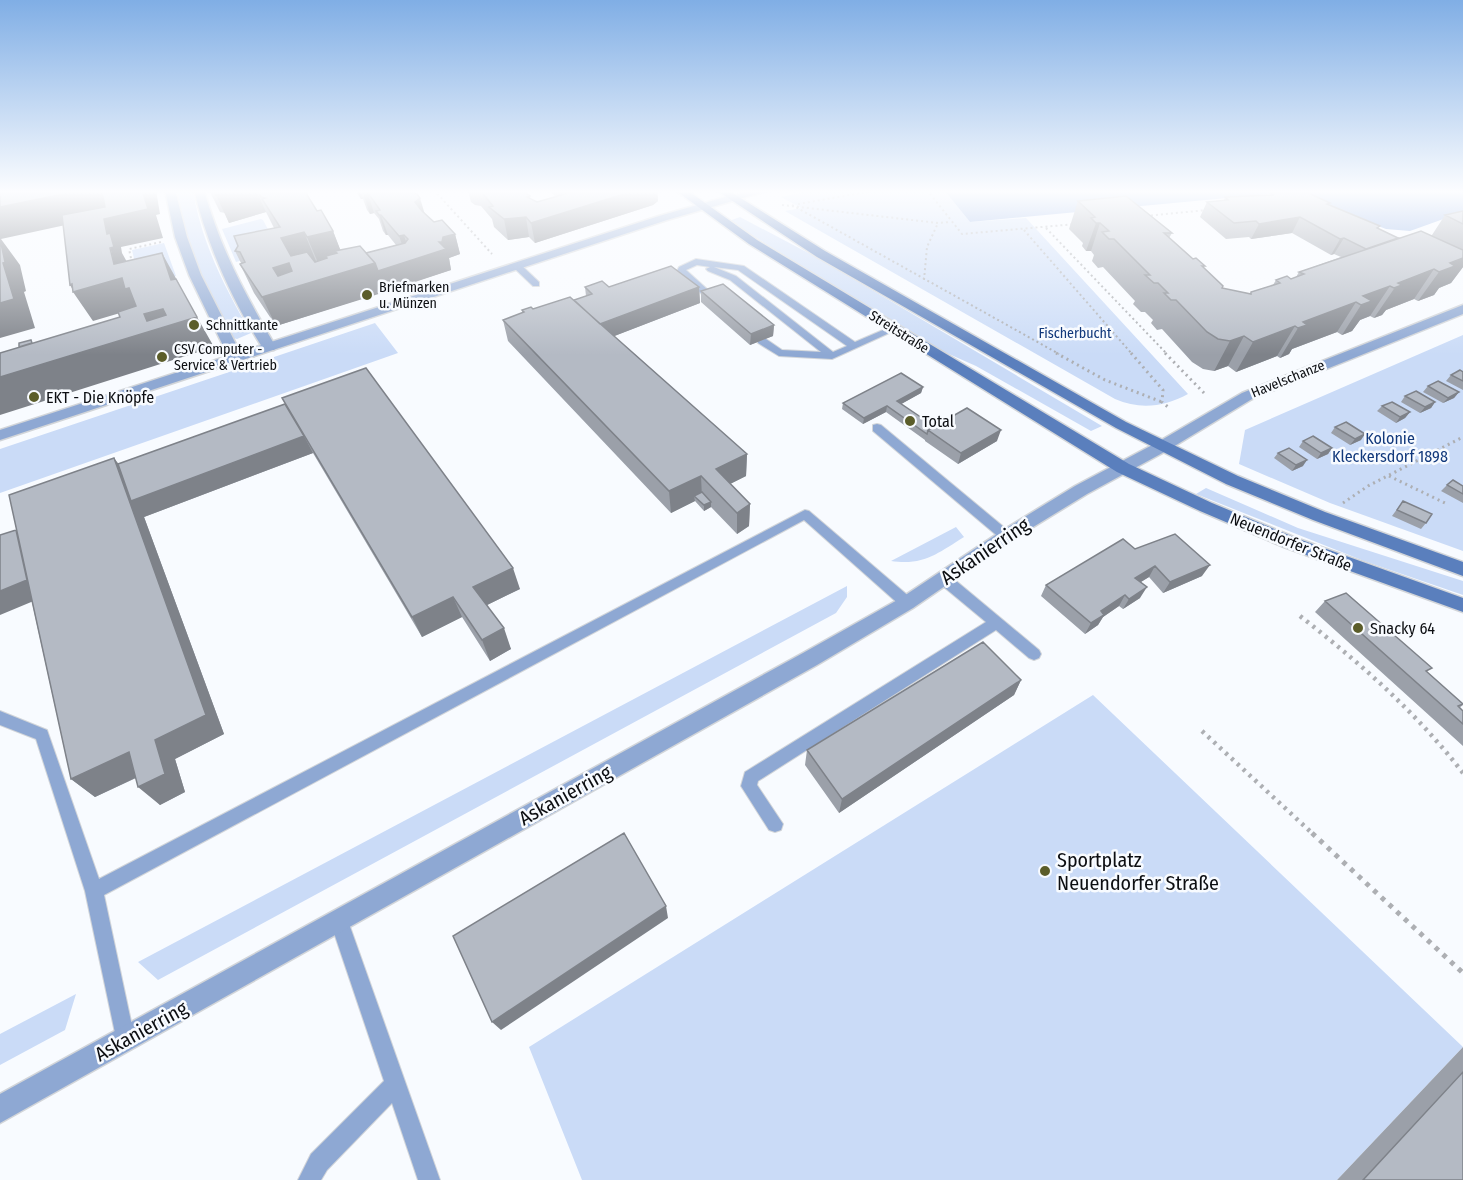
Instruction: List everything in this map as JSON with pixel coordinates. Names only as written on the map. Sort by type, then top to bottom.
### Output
[{"type":"main road","name":"Streitstraße","points":[[761,245],[893,329],[1123,468]]},
{"type":"main road","name":"Streitstraße","points":[[807,245],[1163,446]]},
{"type":"main road","name":"Neuendorfer Straße","points":[[1163,446],[1232,480],[1319,516],[1463,569]]},
{"type":"main road","name":"Neuendorfer Straße","points":[[1123,468],[1175,494],[1258,529],[1390,581],[1463,605]]},
{"type":"street","points":[[184,245],[195,275],[236,358]]},
{"type":"street","points":[[216,245],[230,279],[270,347]]},
{"type":"street","points":[[0,435],[582,245]]},
{"type":"street","name":"Havelschanze","points":[[1123,468],[1247,396],[1463,309]]},
{"type":"street","name":"Askanierring","points":[[0,1109],[907,603],[1006,536],[1123,468]]},
{"type":"lane","points":[[712,298],[681,273],[682,269],[696,262],[741,268],[854,346]]},
{"type":"lane","points":[[517,266],[536,284]]},
{"type":"lane","points":[[711,269],[733,278],[832,356]]},
{"type":"lane","points":[[762,341],[779,353],[832,356],[893,329]]},
{"type":"lane","points":[[877,428],[1006,536]]},
{"type":"lane","points":[[94,891],[805,514],[907,603]]},
{"type":"lane","points":[[944,579],[1034,654]]},
{"type":"lane","points":[[775,824],[749,786],[751,777],[997,622]]},
{"type":"lane","points":[[0,718],[42,735],[94,891],[125,1040]]},
{"type":"lane","points":[[339,921],[429,1180]]},
{"type":"lane","points":[[309,1180],[318,1162],[396,1084]]},
{"type":"path","points":[[134,269],[129,249],[146,245]]},
{"type":"path","points":[[484,245],[498,260]]},
{"type":"path","points":[[863,245],[1105,380],[1162,402],[1168,407]]},
{"type":"path","points":[[924,280],[928,245]]},
{"type":"path","points":[[1037,245],[1162,390],[1162,402]]},
{"type":"path","points":[[1062,245],[1204,393]]},
{"type":"path","points":[[1338,506],[1388,475],[1463,436]]},
{"type":"path","points":[[1388,475],[1447,504]]},
{"type":"path","points":[[1300,616],[1359,663],[1411,711],[1463,773]]},
{"type":"path","points":[[1202,731],[1463,973]]},
{"type":"green space","points":[[165,245],[176,276],[140,285],[132,250]]},
{"type":"green space","points":[[190,245],[208,245],[232,299],[251,333],[237,339],[233,338],[197,265]]},
{"type":"green space","points":[[229,245],[276,245],[279,250],[236,262]]},
{"type":"green space","points":[[768,245],[793,245],[816,257],[1102,426],[1091,431],[976,366],[933,347]]},
{"type":"green space","name":"Fischerbucht","points":[[845,245],[1051,245],[1188,394],[1170,402],[1152,406],[1134,405],[1115,399]]},
{"type":"green space","points":[[375,323],[398,353],[0,493],[0,449]]},
{"type":"green space","name":"Kolonie Kleckersdorf 1898","points":[[1463,335],[1463,551],[1330,503],[1239,464],[1245,430]]},
{"type":"green space","points":[[1206,488],[1298,528],[1463,581],[1463,595],[1364,561],[1196,494]]},
{"type":"green space","points":[[956,527],[964,537],[938,553],[913,562],[891,561]]},
{"type":"green space","points":[[847,586],[847,597],[836,613],[158,980],[138,962]]},
{"type":"green space","name":"Sportplatz Neuendorfer Straße","points":[[1093,695],[1463,1047],[1337,1180],[582,1180],[529,1047]]},
{"type":"green space","points":[[76,994],[65,1030],[0,1065],[0,1034]]},
{"type":"building","points":[[1,245],[5,262],[3,263],[14,299],[0,303]]},
{"type":"building","points":[[65,245],[113,245],[114,247],[110,248],[114,264],[162,253],[171,280],[176,279],[197,317],[0,377],[0,353],[120,317],[118,312],[136,306],[129,288],[125,289],[122,278],[73,292],[72,284],[70,285]],"holes":[[[163,309],[166,315],[147,321],[144,314]]]},
{"type":"building","points":[[285,245],[291,256],[307,252],[315,262],[337,253],[335,251],[360,246],[375,263],[262,297],[240,264],[245,262],[240,252],[235,251],[238,246]],"holes":[[[289,263],[292,271],[278,276],[273,268]]]},
{"type":"building","points":[[397,245],[442,245],[446,249],[378,271],[375,263],[366,253]]},
{"type":"building","points":[[1120,245],[1177,245],[1205,266],[1202,266],[1223,286],[1222,288],[1251,294],[1251,292],[1280,283],[1276,280],[1287,276],[1291,279],[1304,274],[1299,272],[1379,245],[1452,245],[1463,250],[1463,258],[1450,263],[1455,266],[1439,272],[1434,269],[1398,283],[1402,285],[1394,288],[1390,286],[1363,296],[1372,301],[1361,305],[1356,302],[1303,322],[1307,325],[1298,328],[1295,326],[1253,342],[1244,336],[1230,341],[1218,339],[1207,332],[1176,300],[1171,300],[1164,293],[1168,293],[1158,283],[1154,283],[1145,275],[1150,275]]},
{"type":"building","points":[[1358,245],[1377,245],[1366,249]]},
{"type":"building","points":[[671,266],[699,287],[600,324],[574,300],[592,294],[585,287],[602,281],[609,287]]},
{"type":"building","points":[[723,284],[774,325],[751,334],[701,291]]},
{"type":"building","points":[[570,297],[747,454],[716,469],[750,504],[737,513],[701,476],[669,491],[503,320],[524,312],[522,310],[531,307],[533,309]]},
{"type":"building","points":[[31,340],[32,343],[19,347],[19,343]]},
{"type":"building","points":[[366,368],[513,568],[473,587],[504,628],[482,640],[453,597],[412,617],[282,398]]},
{"type":"building","points":[[1460,370],[1463,372],[1463,381],[1451,375]]},
{"type":"building","points":[[901,373],[923,387],[897,401],[934,426],[955,415],[928,430],[927,434],[887,406],[864,418],[843,403]]},
{"type":"building","points":[[1438,381],[1459,392],[1448,398],[1428,386]]},
{"type":"building","points":[[1416,391],[1435,402],[1425,407],[1405,396]]},
{"type":"building","points":[[1392,402],[1410,412],[1400,417],[1382,406]]},
{"type":"building","points":[[285,404],[304,436],[131,501],[118,464]]},
{"type":"building","points":[[967,408],[1001,430],[961,453],[928,430]]},
{"type":"building","points":[[1346,422],[1365,434],[1355,439],[1335,427]]},
{"type":"building","points":[[1313,436],[1332,448],[1321,453],[1303,441]]},
{"type":"building","points":[[1289,448],[1307,460],[1296,465],[1278,453]]},
{"type":"building","points":[[114,458],[206,715],[155,740],[165,774],[138,787],[129,752],[71,779],[9,495]]},
{"type":"building","points":[[1453,480],[1463,486],[1463,494],[1447,485]]},
{"type":"building","points":[[702,492],[711,502],[704,505],[694,496]]},
{"type":"building","points":[[1403,501],[1432,514],[1426,523],[1397,510]]},
{"type":"building","points":[[16,530],[27,580],[0,591],[0,535]]},
{"type":"building","points":[[1175,534],[1210,565],[1170,582],[1155,566],[1135,578],[1147,587],[1129,599],[1125,595],[1101,611],[1104,615],[1091,623],[1046,585],[1123,539],[1135,549]]},
{"type":"building","points":[[1346,593],[1432,668],[1426,671],[1463,704],[1458,706],[1463,711],[1463,724],[1325,601]]},
{"type":"building","points":[[983,642],[1021,680],[842,799],[807,750]]},
{"type":"building","points":[[624,833],[666,906],[492,1022],[453,936]]},
{"type":"building","points":[[1463,1072],[1463,1180],[1363,1180]]},
{"type":"place","name":"Briefmarken u. Münzen","points":[[367,295]]},
{"type":"place","name":"Schnittkante","points":[[194,325]]},
{"type":"place","name":"CSV Computer - Service & Vertrieb","points":[[162,357]]},
{"type":"place","name":"EKT - Die Knöpfe","points":[[34,397]]},
{"type":"place","name":"Total","points":[[910,421]]},
{"type":"place","name":"Snacky 64","points":[[1358,628]]},
{"type":"place","name":"Sportplatz Neuendorfer Straße","points":[[1045,871]]}]
